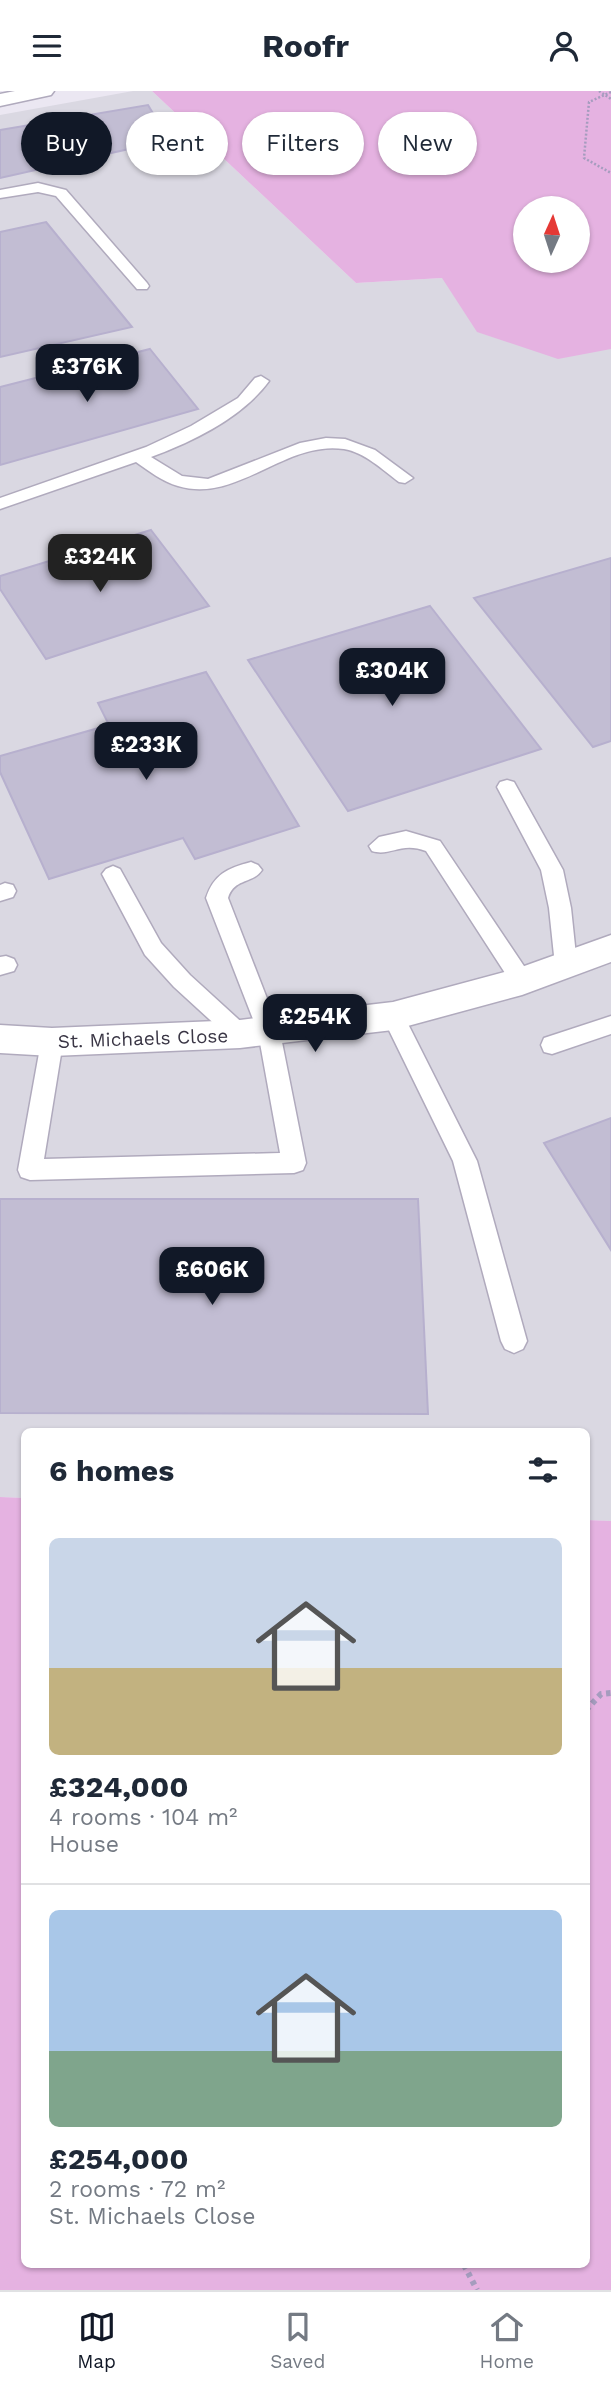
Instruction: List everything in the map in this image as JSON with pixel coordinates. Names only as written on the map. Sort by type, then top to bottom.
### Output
[{"type":"street","points":[[0,100],[44,91]]},
{"type":"street","name":"St. Michaels Close","points":[[0,1039],[52,1042],[255,1033],[393,1016],[522,981],[611,949]]},
{"type":"lane","points":[[0,194],[38,187],[48,187],[61,193],[142,286]]},
{"type":"lane","points":[[0,504],[138,456],[197,429],[244,401],[261,381]]},
{"type":"lane","points":[[138,456],[175,480],[191,484],[213,482],[295,451],[330,442],[362,450],[405,478]]},
{"type":"lane","points":[[507,787],[552,870],[560,908],[566,965]]},
{"type":"lane","points":[[379,846],[389,841],[409,838],[433,846],[522,981]]},
{"type":"lane","points":[[52,1042],[30,1170],[294,1163],[217,898],[223,881],[232,875],[251,870]]},
{"type":"lane","points":[[113,874],[153,949],[182,981],[255,1033]]},
{"type":"lane","points":[[393,1016],[465,1161],[514,1341]]},
{"type":"lane","points":[[552,1045],[611,1025]]},
{"type":"path","points":[[599,91],[611,99]]},
{"type":"path","points":[[611,92],[589,102],[584,158],[611,173]]},
{"type":"path","points":[[590,1705],[601,1693],[611,1693]]},
{"type":"path","points":[[466,2268],[477,2290]]},
{"type":"shaded area","points":[[133,91],[152,91],[174,112],[126,112],[126,175],[228,175],[228,163],[356,283],[442,278],[611,290],[611,1521],[590,1520],[590,1428],[21,1428],[21,1498],[0,1497],[0,115]]},
{"type":"shaded area","points":[[152,91],[611,91],[611,349],[558,359],[477,332],[442,278],[356,283],[228,163],[228,112],[174,112]]},
{"type":"shaded area","points":[[0,1497],[21,1498],[21,2268],[590,2268],[590,1520],[611,1521],[611,2290],[0,2290]]},
{"type":"building","points":[[148,105],[152,112],[126,112],[126,150],[112,153],[112,112],[107,112]]},
{"type":"building","points":[[21,126],[21,173],[0,178],[0,130]]},
{"type":"building","points":[[46,222],[132,327],[0,357],[0,232]]},
{"type":"building","points":[[150,349],[198,409],[0,465],[0,387]]},
{"type":"building","points":[[151,530],[209,606],[46,659],[0,589],[0,576]]},
{"type":"building","points":[[611,558],[611,741],[593,747],[474,598]]},
{"type":"building","points":[[430,606],[541,749],[348,811],[248,660]]},
{"type":"building","points":[[206,672],[299,826],[195,859],[183,838],[49,879],[0,772],[0,756],[109,725],[98,703]]},
{"type":"building","points":[[611,1118],[611,1250],[544,1143]]},
{"type":"building","points":[[0,1199],[418,1199],[428,1414],[0,1413]]}]
